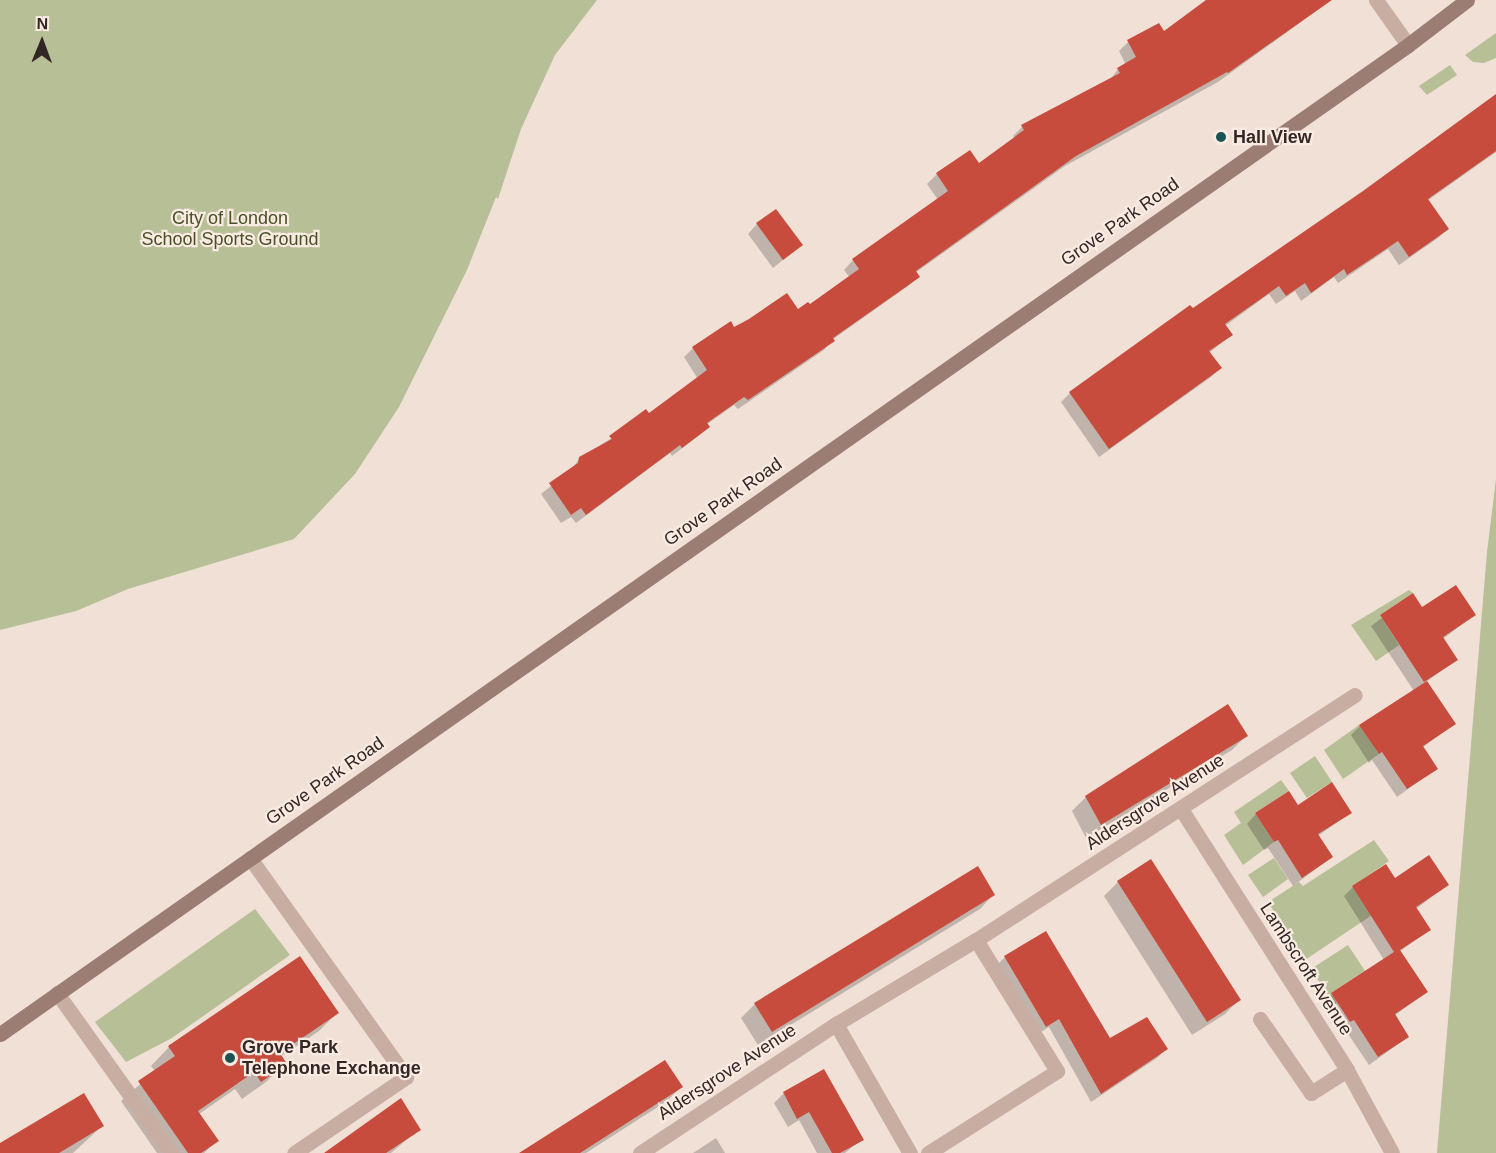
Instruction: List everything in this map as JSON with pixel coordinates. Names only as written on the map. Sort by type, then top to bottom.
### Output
[{"type":"main road","name":"Grove Park Road","points":[[0,1034],[1408,45],[1467,0]]},
{"type":"street","points":[[1376,0],[1408,45]]},
{"type":"street","name":"Aldersgrove Avenue","points":[[640,1153],[836,1024],[976,940],[1354,695]]},
{"type":"street","name":"Lambscroft Avenue","points":[[1181,809],[1347,1070],[1392,1153]]},
{"type":"street","points":[[250,858],[406,1077],[294,1153]]},
{"type":"street","points":[[928,1153],[1057,1071],[976,940]]},
{"type":"street","points":[[57,993],[171,1153]]},
{"type":"street","points":[[1260,1019],[1311,1093],[1347,1070]]},
{"type":"street","points":[[836,1024],[910,1153]]},
{"type":"green space","name":"City of London School Sports Ground","points":[[0,0],[597,0],[555,55],[521,129],[498,199],[496,197],[467,270],[399,407],[355,474],[294,539],[128,589],[76,611],[0,630]]},
{"type":"green space","points":[[1496,33],[1496,58],[1484,63],[1473,62],[1465,55]]},
{"type":"green space","points":[[1450,65],[1457,75],[1427,95],[1419,86]]},
{"type":"green space","points":[[1496,479],[1496,1153],[1437,1153],[1487,552]]},
{"type":"green space","points":[[1409,590],[1413,593],[1380,615],[1399,645],[1376,661],[1351,625]]},
{"type":"green space","points":[[1359,725],[1379,754],[1343,779],[1324,750]]},
{"type":"green space","points":[[1315,756],[1332,782],[1307,798],[1290,773]]},
{"type":"green space","points":[[1281,780],[1289,791],[1255,813],[1274,842],[1243,865],[1224,835],[1241,823],[1234,812]]},
{"type":"green space","points":[[1374,840],[1389,861],[1353,886],[1372,915],[1305,960],[1268,902],[1299,882],[1303,886]]},
{"type":"green space","points":[[1274,858],[1288,879],[1263,897],[1248,875]]},
{"type":"green space","points":[[255,909],[290,955],[172,1038],[126,1062],[95,1022]]},
{"type":"green space","points":[[1348,945],[1365,971],[1331,993],[1337,1003],[1334,1005],[1311,969]]},
{"type":"building","points":[[1206,0],[1332,0],[1228,73],[1076,156],[916,271],[920,277],[833,338],[835,341],[748,400],[744,397],[707,423],[710,427],[682,448],[680,445],[586,515],[581,508],[571,515],[549,483],[578,463],[579,457],[612,439],[609,436],[646,409],[649,413],[707,370],[692,347],[731,321],[734,327],[749,319],[787,293],[798,309],[808,302],[810,304],[859,269],[852,259],[948,191],[936,173],[970,150],[979,163],[1024,130],[1021,125],[1120,73],[1117,68],[1136,57],[1127,40],[1159,23],[1164,31]]},
{"type":"building","points":[[1496,94],[1496,151],[1428,199],[1449,229],[1409,257],[1398,241],[1347,275],[1344,269],[1311,293],[1305,283],[1286,296],[1279,286],[1225,324],[1233,335],[1209,351],[1222,368],[1109,449],[1069,392],[1190,305],[1193,308],[1363,191]]},
{"type":"building","points":[[776,209],[803,245],[783,260],[756,223]]},
{"type":"building","points":[[1456,585],[1476,615],[1443,637],[1458,660],[1424,682],[1380,615],[1413,593],[1422,607]]},
{"type":"building","points":[[1427,681],[1456,724],[1423,746],[1438,769],[1407,789],[1382,752],[1379,754],[1359,725]]},
{"type":"building","points":[[1228,704],[1248,736],[1101,825],[1085,796]]},
{"type":"building","points":[[1332,782],[1352,813],[1318,834],[1333,857],[1302,878],[1278,840],[1274,842],[1255,813],[1289,791],[1298,805]]},
{"type":"building","points":[[1429,855],[1449,885],[1416,907],[1431,930],[1400,950],[1428,992],[1395,1014],[1409,1037],[1378,1057],[1354,1020],[1350,1022],[1331,993],[1394,952],[1352,886],[1386,864],[1395,878]]},
{"type":"building","points":[[1151,859],[1241,1000],[1207,1022],[1117,881]]},
{"type":"building","points":[[978,866],[995,895],[772,1032],[754,1003]]},
{"type":"building","points":[[1046,931],[1110,1038],[1147,1017],[1168,1049],[1101,1094],[1059,1019],[1046,1027],[1004,956]]},
{"type":"building","name":"Grove Park Telephone Exchange","points":[[300,956],[339,1013],[280,1053],[287,1064],[261,1082],[254,1072],[198,1111],[219,1141],[201,1153],[188,1153],[138,1081],[175,1056],[168,1046]]},
{"type":"building","points":[[665,1060],[683,1087],[580,1153],[519,1153]]},
{"type":"building","points":[[824,1069],[864,1140],[840,1153],[832,1153],[809,1112],[797,1119],[783,1092]]},
{"type":"building","points":[[84,1093],[104,1126],[59,1153],[0,1153],[0,1143]]},
{"type":"building","points":[[401,1098],[421,1130],[386,1153],[324,1153]]},
{"type":"place","name":"Hall View","points":[[1221,137]]},
{"type":"place","name":"Grove Park Telephone Exchange","points":[[230,1058]]}]
